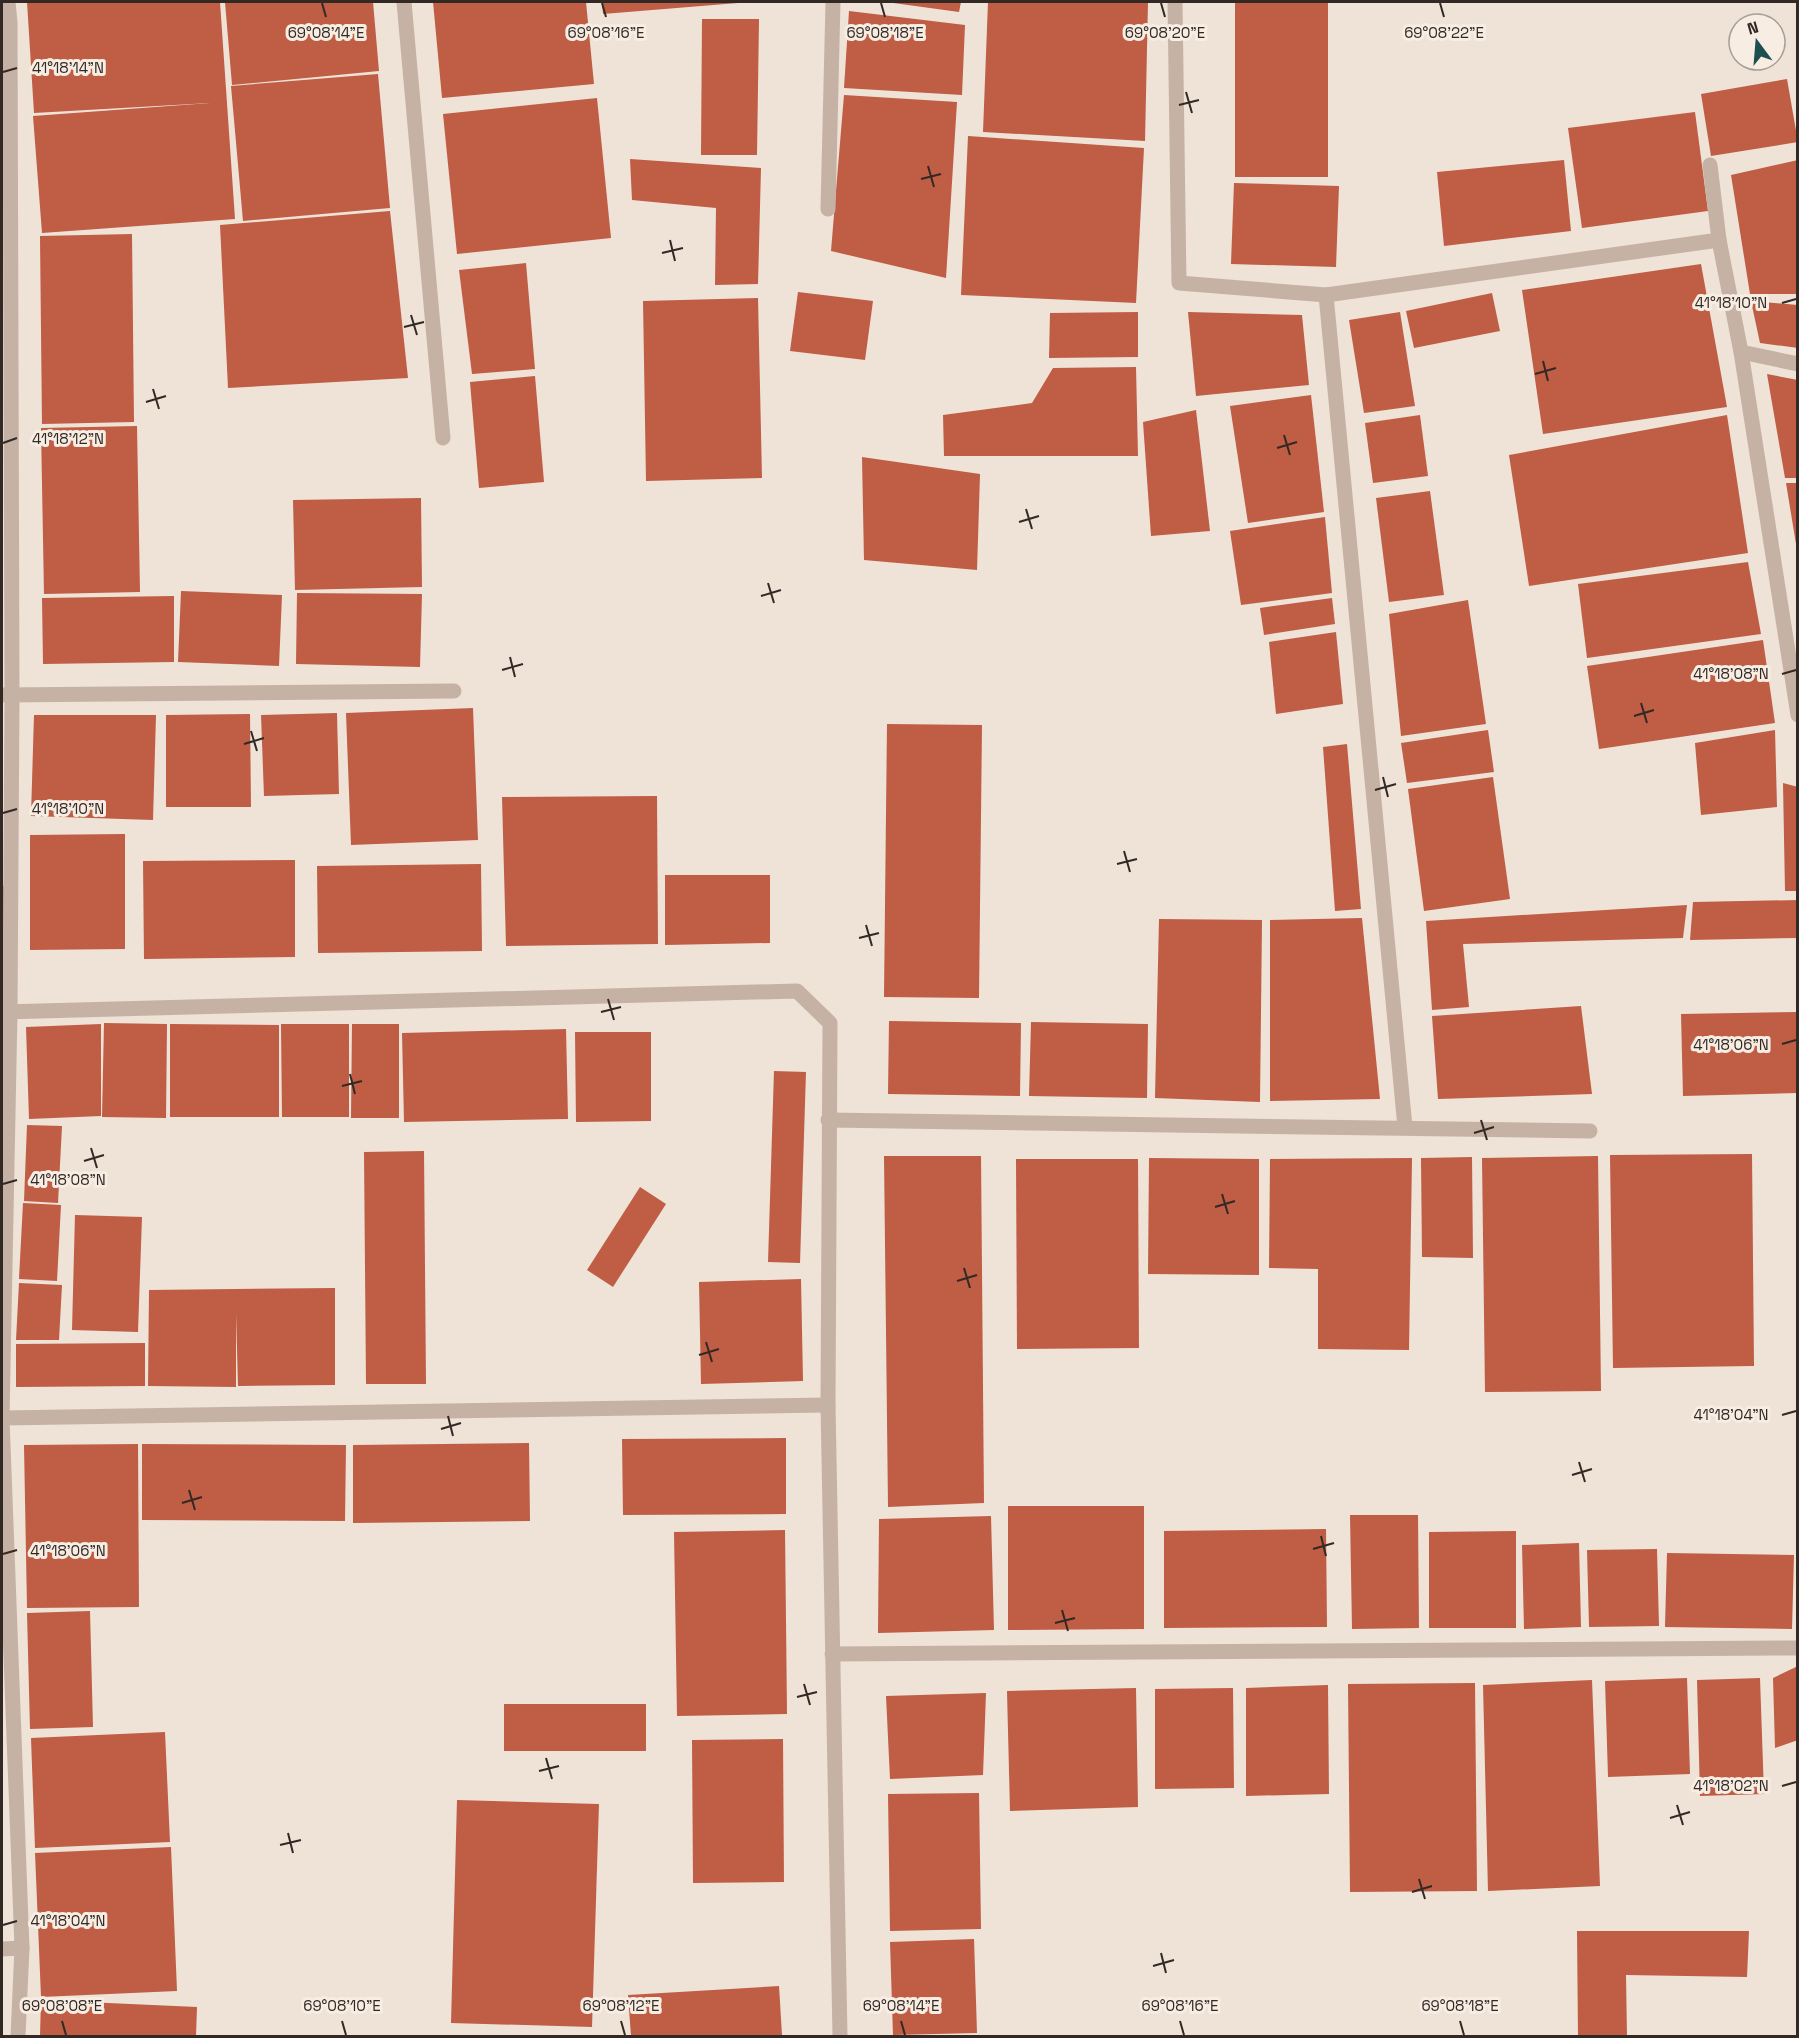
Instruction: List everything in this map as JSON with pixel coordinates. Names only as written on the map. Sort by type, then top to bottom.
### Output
[{"type":"street","points":[[8,2],[10,22],[6,1012],[2,1418],[22,1948],[18,2037]]},
{"type":"street","points":[[405,2],[443,438]]},
{"type":"street","points":[[828,209],[833,2]]},
{"type":"street","points":[[1175,2],[1179,283],[1326,295],[1719,240]]},
{"type":"street","points":[[1710,165],[1719,240],[1741,352],[1797,715]]},
{"type":"street","points":[[1326,295],[1405,1127]]},
{"type":"street","points":[[1741,352],[1797,364]]},
{"type":"street","points":[[7,695],[454,691]]},
{"type":"street","points":[[6,1012],[797,991],[830,1023],[828,1405],[840,2037]]},
{"type":"street","points":[[828,1120],[1590,1131]]},
{"type":"street","points":[[2,1418],[828,1405]]},
{"type":"street","points":[[832,1654],[1797,1648]]},
{"type":"street","points":[[2,1948],[22,1948]]},
{"type":"building","points":[[27,2],[220,2],[235,219],[42,233],[33,116],[210,103],[34,113]]},
{"type":"building","points":[[225,2],[373,2],[379,71],[232,85]]},
{"type":"building","points":[[433,2],[586,2],[594,84],[442,98]]},
{"type":"building","points":[[602,2],[738,2],[738,3],[603,14]]},
{"type":"building","points":[[886,2],[961,2],[959,12]]},
{"type":"building","points":[[988,2],[1148,2],[1145,141],[983,132]]},
{"type":"building","points":[[1235,2],[1328,2],[1328,177],[1235,177]]},
{"type":"building","points":[[849,11],[965,25],[962,95],[844,88]]},
{"type":"building","points":[[702,19],[759,19],[757,155],[701,155]]},
{"type":"building","points":[[378,74],[390,208],[243,221],[231,86]]},
{"type":"building","points":[[1787,79],[1798,142],[1711,156],[1701,94]]},
{"type":"building","points":[[844,95],[957,102],[946,278],[831,251]]},
{"type":"building","points":[[597,98],[611,238],[457,254],[443,114]]},
{"type":"building","points":[[1695,112],[1708,211],[1582,228],[1568,128]]},
{"type":"building","points":[[968,136],[1144,148],[1136,303],[961,295]]},
{"type":"building","points":[[630,159],[761,168],[758,284],[715,285],[716,208],[632,200]]},
{"type":"building","points":[[1564,160],[1571,231],[1444,246],[1437,172]]},
{"type":"building","points":[[1798,160],[1798,294],[1750,294],[1731,175]]},
{"type":"building","points":[[1234,183],[1339,186],[1336,267],[1231,264]]},
{"type":"building","points":[[390,211],[408,378],[228,388],[220,225]]},
{"type":"building","points":[[132,234],[134,422],[42,424],[40,236]]},
{"type":"building","points":[[526,263],[535,369],[472,374],[459,270]]},
{"type":"building","points":[[1701,264],[1727,407],[1543,434],[1522,290]]},
{"type":"building","points":[[798,292],[873,301],[865,360],[790,351]]},
{"type":"building","points":[[1492,293],[1500,331],[1414,348],[1406,311]]},
{"type":"building","points":[[758,298],[762,478],[646,481],[643,301]]},
{"type":"building","points":[[1751,301],[1798,305],[1798,348],[1760,343]]},
{"type":"building","points":[[1138,312],[1138,357],[1049,358],[1050,313]]},
{"type":"building","points":[[1188,312],[1302,315],[1309,385],[1196,396]]},
{"type":"building","points":[[1400,312],[1415,406],[1364,413],[1349,320]]},
{"type":"building","points":[[1136,367],[1138,456],[944,456],[943,415],[1032,403],[1053,368]]},
{"type":"building","points":[[1767,374],[1798,380],[1798,478],[1785,478]]},
{"type":"building","points":[[535,376],[544,482],[479,488],[470,382]]},
{"type":"building","points":[[1311,395],[1324,512],[1248,523],[1230,406]]},
{"type":"building","points":[[1196,410],[1210,531],[1151,536],[1143,422]]},
{"type":"building","points":[[1420,415],[1428,476],[1373,483],[1365,423]]},
{"type":"building","points":[[1727,415],[1748,553],[1529,586],[1509,455]]},
{"type":"building","points":[[137,426],[140,592],[44,594],[41,428]]},
{"type":"building","points":[[862,457],[980,474],[977,570],[864,560]]},
{"type":"building","points":[[1786,483],[1798,483],[1798,544],[1796,544]]},
{"type":"building","points":[[1430,491],[1444,595],[1389,602],[1376,498]]},
{"type":"building","points":[[421,498],[422,587],[295,590],[293,500]]},
{"type":"building","points":[[1325,517],[1332,593],[1241,605],[1230,531]]},
{"type":"building","points":[[1748,562],[1761,634],[1587,658],[1578,584]]},
{"type":"building","points":[[181,591],[282,595],[279,666],[178,662]]},
{"type":"building","points":[[297,593],[422,594],[420,667],[296,664]]},
{"type":"building","points":[[174,596],[174,662],[43,664],[42,598]]},
{"type":"building","points":[[1332,598],[1335,624],[1264,635],[1260,608]]},
{"type":"building","points":[[1468,600],[1486,724],[1401,736],[1389,614]]},
{"type":"building","points":[[1336,632],[1343,704],[1276,714],[1269,642]]},
{"type":"building","points":[[1763,640],[1775,723],[1599,749],[1587,666]]},
{"type":"building","points":[[473,708],[478,840],[351,845],[346,713]]},
{"type":"building","points":[[337,713],[339,794],[264,796],[261,715]]},
{"type":"building","points":[[250,714],[251,807],[166,807],[166,715]]},
{"type":"building","points":[[34,715],[156,715],[153,820],[31,816]]},
{"type":"building","points":[[887,724],[982,725],[979,998],[884,997]]},
{"type":"building","points":[[1488,730],[1494,772],[1407,783],[1401,743]]},
{"type":"building","points":[[1775,730],[1777,807],[1701,815],[1695,743]]},
{"type":"building","points":[[1347,744],[1361,909],[1335,911],[1323,747]]},
{"type":"building","points":[[1493,777],[1510,899],[1424,911],[1408,789]]},
{"type":"building","points":[[1783,783],[1798,787],[1798,891],[1785,891]]},
{"type":"building","points":[[657,796],[658,944],[506,946],[502,797]]},
{"type":"building","points":[[125,834],[125,949],[30,950],[30,835]]},
{"type":"building","points":[[295,860],[295,957],[144,959],[143,861]]},
{"type":"building","points":[[481,864],[482,951],[318,953],[317,866]]},
{"type":"building","points":[[665,875],[770,875],[770,943],[665,945]]},
{"type":"building","points":[[2,886],[10,886],[9,963],[2,963]]},
{"type":"building","points":[[1798,900],[1798,938],[1690,940],[1693,902]]},
{"type":"building","points":[[1687,905],[1683,938],[1463,944],[1469,1007],[1432,1010],[1426,921]]},
{"type":"building","points":[[1362,918],[1380,1099],[1270,1101],[1270,920]]},
{"type":"building","points":[[1159,919],[1262,920],[1260,1102],[1155,1098]]},
{"type":"building","points":[[1581,1006],[1592,1094],[1438,1099],[1432,1016]]},
{"type":"building","points":[[1798,1012],[1798,1093],[1683,1096],[1681,1014]]},
{"type":"building","points":[[889,1021],[1021,1023],[1020,1096],[888,1094]]},
{"type":"building","points":[[1031,1022],[1148,1024],[1147,1098],[1029,1096]]},
{"type":"building","points":[[104,1023],[167,1024],[166,1118],[102,1117]]},
{"type":"building","points":[[101,1024],[101,1116],[29,1119],[26,1027]]},
{"type":"building","points":[[170,1024],[279,1025],[279,1117],[170,1117]]},
{"type":"building","points":[[281,1024],[349,1024],[349,1117],[282,1117]]},
{"type":"building","points":[[352,1024],[399,1024],[399,1118],[351,1118]]},
{"type":"building","points":[[566,1029],[568,1119],[404,1122],[402,1033]]},
{"type":"building","points":[[575,1032],[651,1032],[651,1121],[576,1122]]},
{"type":"building","points":[[774,1071],[806,1072],[800,1263],[768,1262]]},
{"type":"building","points":[[27,1125],[62,1126],[58,1203],[24,1201]]},
{"type":"building","points":[[424,1151],[426,1384],[366,1384],[364,1152]]},
{"type":"building","points":[[1752,1154],[1754,1366],[1613,1368],[1610,1155]]},
{"type":"building","points":[[884,1156],[981,1156],[984,1503],[888,1507]]},
{"type":"building","points":[[1598,1156],[1601,1391],[1485,1392],[1482,1158]]},
{"type":"building","points":[[1472,1157],[1473,1258],[1422,1257],[1421,1158]]},
{"type":"building","points":[[1149,1158],[1259,1159],[1259,1275],[1148,1274]]},
{"type":"building","points":[[1412,1158],[1409,1350],[1318,1349],[1318,1269],[1269,1268],[1270,1159]]},
{"type":"building","points":[[1016,1159],[1138,1159],[1139,1348],[1017,1349]]},
{"type":"building","points":[[640,1187],[666,1204],[613,1287],[587,1270]]},
{"type":"building","points":[[23,1203],[61,1205],[57,1281],[19,1279]]},
{"type":"building","points":[[75,1215],[142,1217],[138,1332],[72,1330]]},
{"type":"building","points":[[801,1279],[803,1381],[701,1384],[699,1282]]},
{"type":"building","points":[[19,1283],[62,1285],[59,1340],[16,1340]]},
{"type":"building","points":[[335,1288],[335,1385],[238,1386],[236,1313],[236,1387],[148,1386],[149,1290]]},
{"type":"building","points":[[145,1343],[145,1386],[16,1387],[16,1344]]},
{"type":"building","points":[[786,1438],[786,1514],[623,1515],[622,1439]]},
{"type":"building","points":[[529,1443],[530,1521],[353,1523],[353,1445]]},
{"type":"building","points":[[138,1444],[139,1607],[27,1608],[24,1445]]},
{"type":"building","points":[[142,1444],[346,1445],[345,1521],[142,1520]]},
{"type":"building","points":[[1008,1506],[1144,1506],[1144,1629],[1008,1630]]},
{"type":"building","points":[[1350,1515],[1418,1515],[1419,1628],[1352,1629]]},
{"type":"building","points":[[991,1516],[994,1630],[878,1633],[879,1519]]},
{"type":"building","points":[[1326,1529],[1327,1627],[1164,1628],[1164,1531]]},
{"type":"building","points":[[785,1530],[787,1714],[677,1716],[674,1532]]},
{"type":"building","points":[[1516,1531],[1516,1628],[1429,1628],[1429,1532]]},
{"type":"building","points":[[1579,1543],[1581,1627],[1524,1629],[1522,1545]]},
{"type":"building","points":[[1657,1549],[1659,1626],[1589,1627],[1587,1550]]},
{"type":"building","points":[[1667,1553],[1794,1555],[1792,1629],[1665,1627]]},
{"type":"building","points":[[90,1611],[93,1727],[30,1729],[27,1613]]},
{"type":"building","points":[[1798,1666],[1798,1740],[1775,1748],[1773,1678]]},
{"type":"building","points":[[1687,1678],[1690,1774],[1608,1777],[1605,1681]]},
{"type":"building","points":[[1760,1678],[1764,1794],[1700,1796],[1697,1680]]},
{"type":"building","points":[[1592,1680],[1600,1886],[1488,1891],[1483,1685]]},
{"type":"building","points":[[1475,1683],[1477,1891],[1350,1892],[1348,1684]]},
{"type":"building","points":[[1328,1685],[1329,1794],[1246,1796],[1246,1688]]},
{"type":"building","points":[[1136,1688],[1138,1807],[1010,1811],[1007,1691]]},
{"type":"building","points":[[1233,1688],[1234,1788],[1155,1789],[1155,1689]]},
{"type":"building","points":[[986,1693],[983,1775],[890,1779],[886,1696]]},
{"type":"building","points":[[504,1704],[646,1704],[646,1751],[504,1751]]},
{"type":"building","points":[[165,1732],[170,1842],[35,1848],[31,1738]]},
{"type":"building","points":[[783,1739],[784,1882],[693,1883],[692,1740]]},
{"type":"building","points":[[979,1793],[981,1929],[890,1931],[888,1794]]},
{"type":"building","points":[[457,1800],[599,1804],[592,2027],[451,2023]]},
{"type":"building","points":[[171,1847],[177,1991],[41,1997],[35,1853]]},
{"type":"building","points":[[1577,1931],[1749,1931],[1747,1977],[1626,1975],[1627,2036],[1578,2036]]},
{"type":"building","points":[[974,1939],[977,2033],[893,2035],[890,1942]]},
{"type":"building","points":[[779,1986],[782,2035],[631,2036],[628,1995]]},
{"type":"building","points":[[41,2000],[197,2007],[196,2036],[40,2036]]}]
